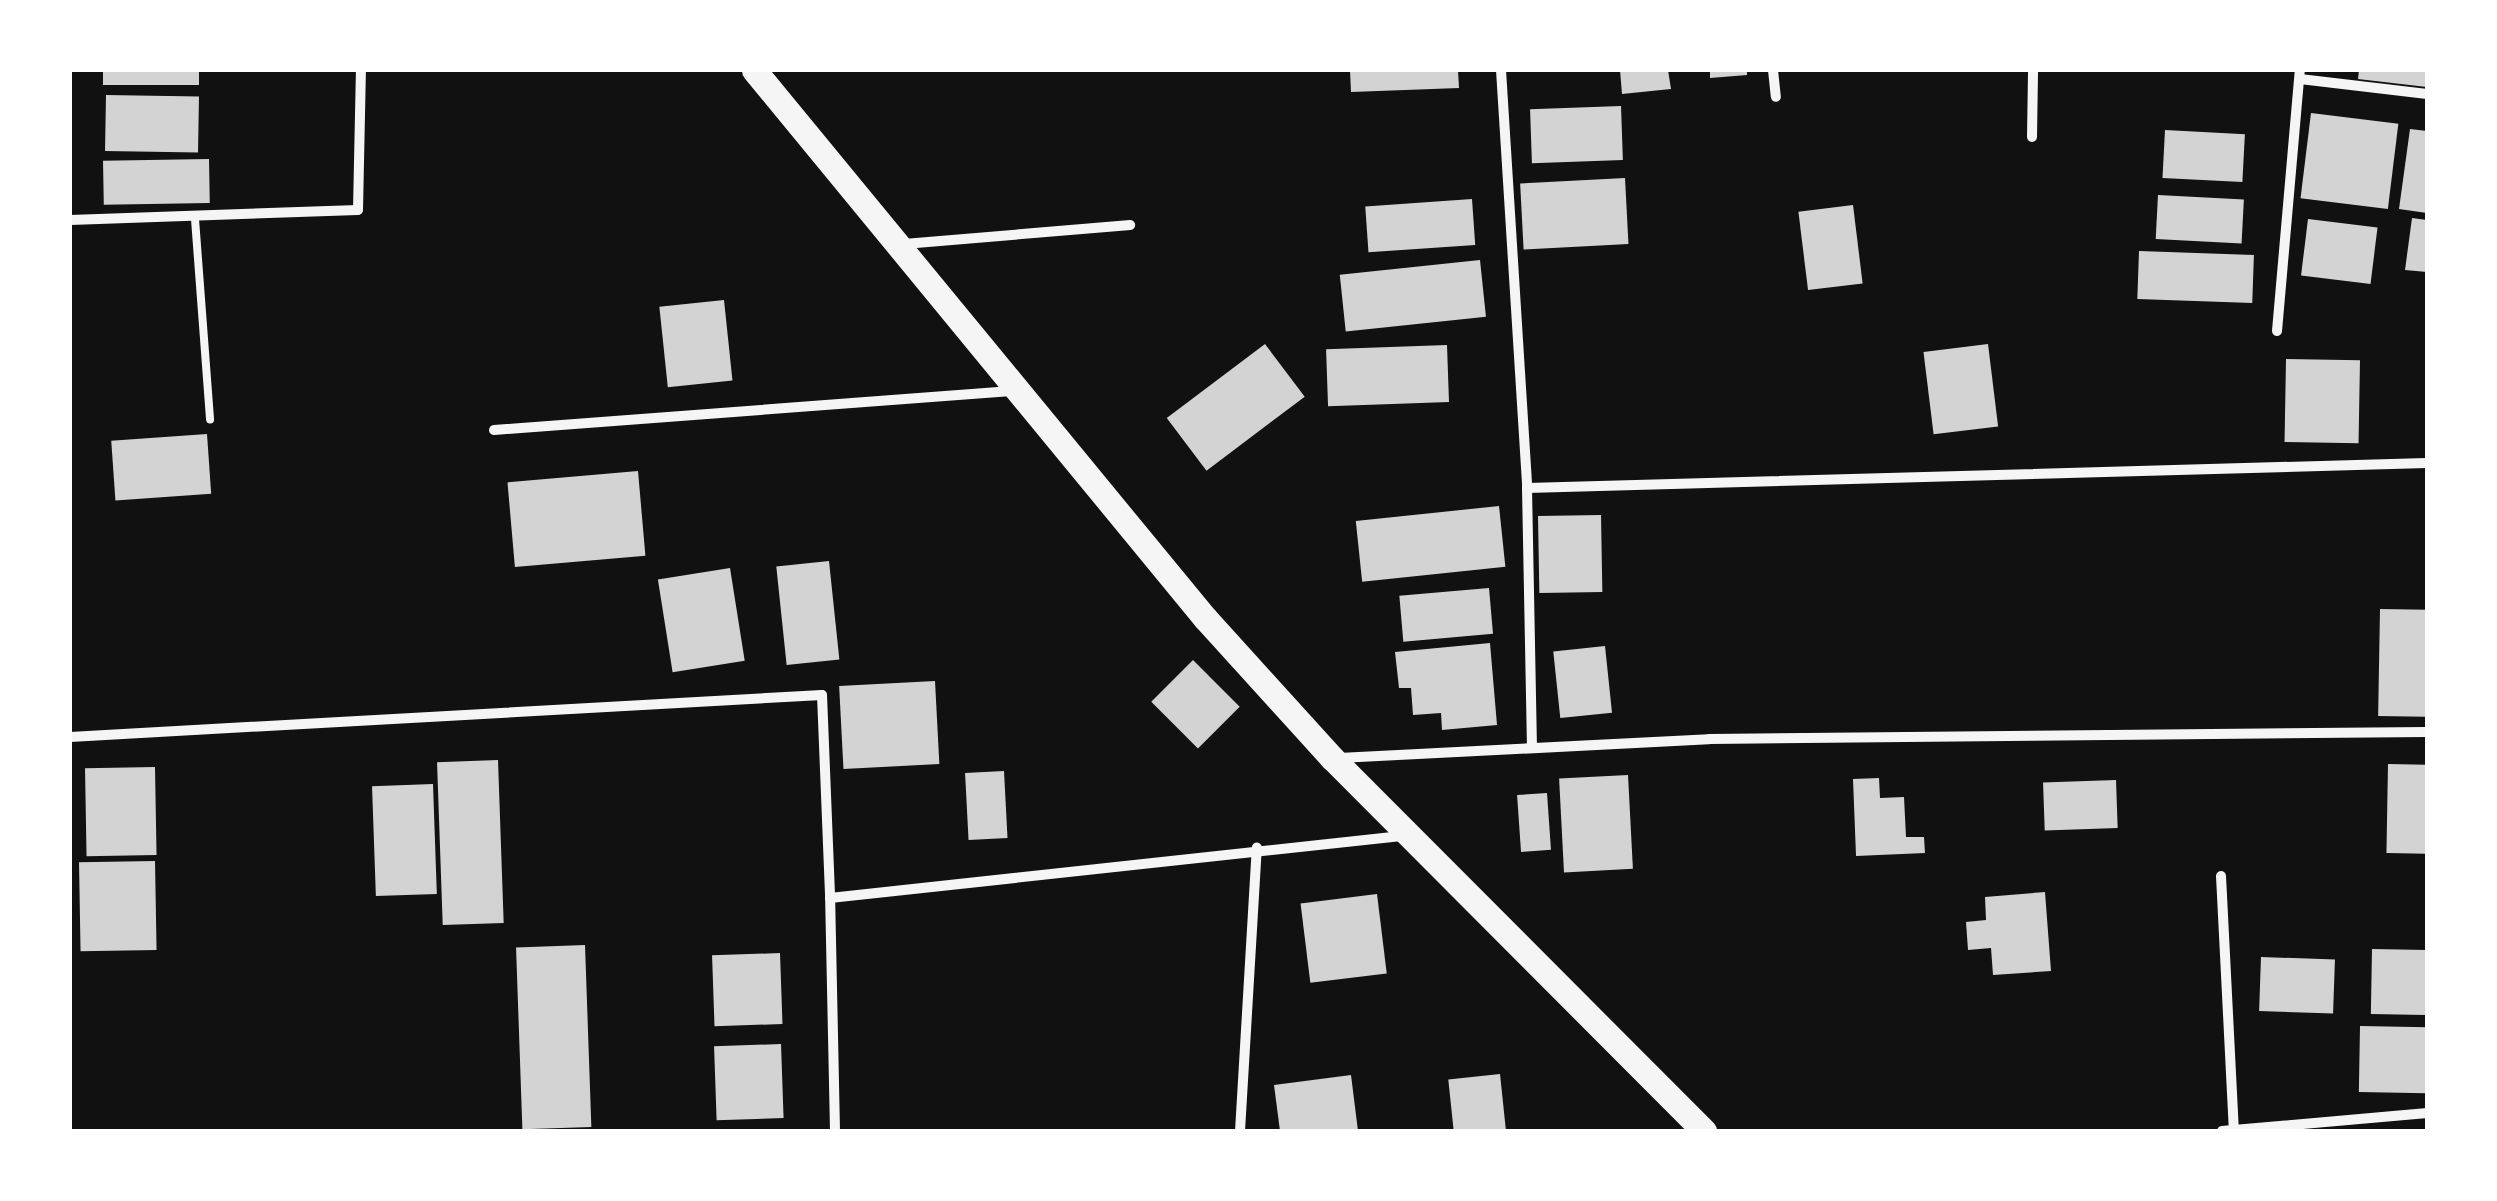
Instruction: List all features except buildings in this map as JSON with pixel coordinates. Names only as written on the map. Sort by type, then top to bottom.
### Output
[{"type":"main road","points":[[754,70],[1204,618],[1332,758],[1415,834],[1704,1131]]},
{"type":"street","points":[[70,220],[195,219],[358,210],[361,70]]},
{"type":"street","points":[[1501,70],[1528,488],[1532,748]]},
{"type":"street","points":[[1772,70],[1776,97]]},
{"type":"street","points":[[2032,137],[2033,70]]},
{"type":"street","points":[[2276,331],[2300,74],[2427,94]]},
{"type":"street","points":[[898,244],[1130,224]]},
{"type":"street","points":[[494,430],[1018,391]]},
{"type":"street","points":[[1528,488],[2427,464]]},
{"type":"street","points":[[70,738],[822,695],[834,1131]]},
{"type":"street","points":[[1332,758],[1709,739],[2427,732]]},
{"type":"street","points":[[830,898],[1257,848],[1415,834]]},
{"type":"street","points":[[1240,1131],[1257,848]]},
{"type":"street","points":[[2221,876],[2234,1130]]},
{"type":"street","points":[[2222,1131],[2427,1113]]},
{"type":"lane","points":[[195,219],[210,419]]}]
